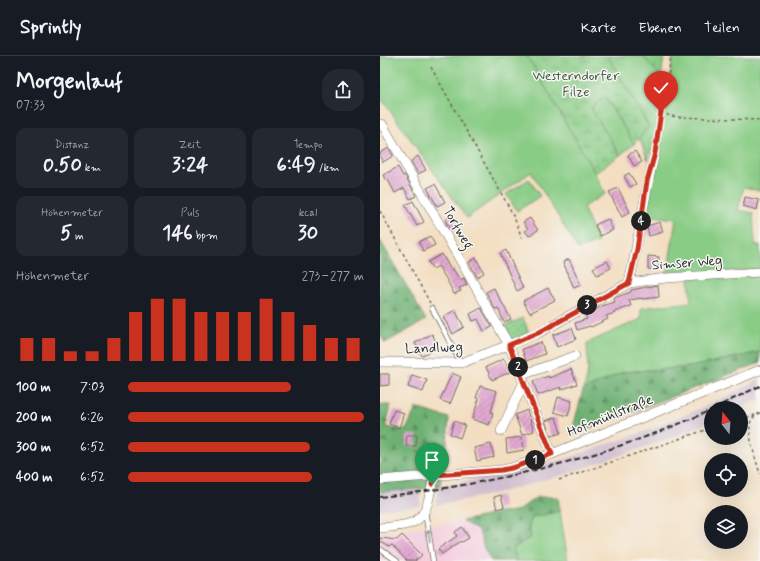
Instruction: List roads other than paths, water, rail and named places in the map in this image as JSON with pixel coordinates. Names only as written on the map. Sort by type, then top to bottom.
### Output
[{"type":"street","name":"Torfweg","points":[[382,124],[509,345]]},
{"type":"street","points":[[629,283],[637,249],[647,181],[655,153]]},
{"type":"street","name":"Simser Weg","points":[[509,345],[538,333],[629,283],[666,278],[760,272]]},
{"type":"street","name":"Landlweg","points":[[380,362],[461,363],[509,345]]},
{"type":"street","points":[[509,345],[552,454]]},
{"type":"street","points":[[501,431],[523,379],[575,356]]},
{"type":"street","name":"Hofmühlstraße","points":[[380,480],[512,468],[552,454],[760,370]]},
{"type":"street","points":[[380,528],[407,525],[420,518],[425,511],[432,484],[436,478],[435,475]]},
{"type":"lane","points":[[432,308],[461,363]]},
{"type":"lane","points":[[425,511],[433,561]]},
{"type":"lane","points":[[380,549],[397,561]]},
{"type":"railway","points":[[729,401],[760,386]]},
{"type":"railway","points":[[380,497],[465,485],[549,467],[631,442],[704,413]]},
{"type":"park label","name":"Westerndorfer Filze","points":[[576,84]]}]
